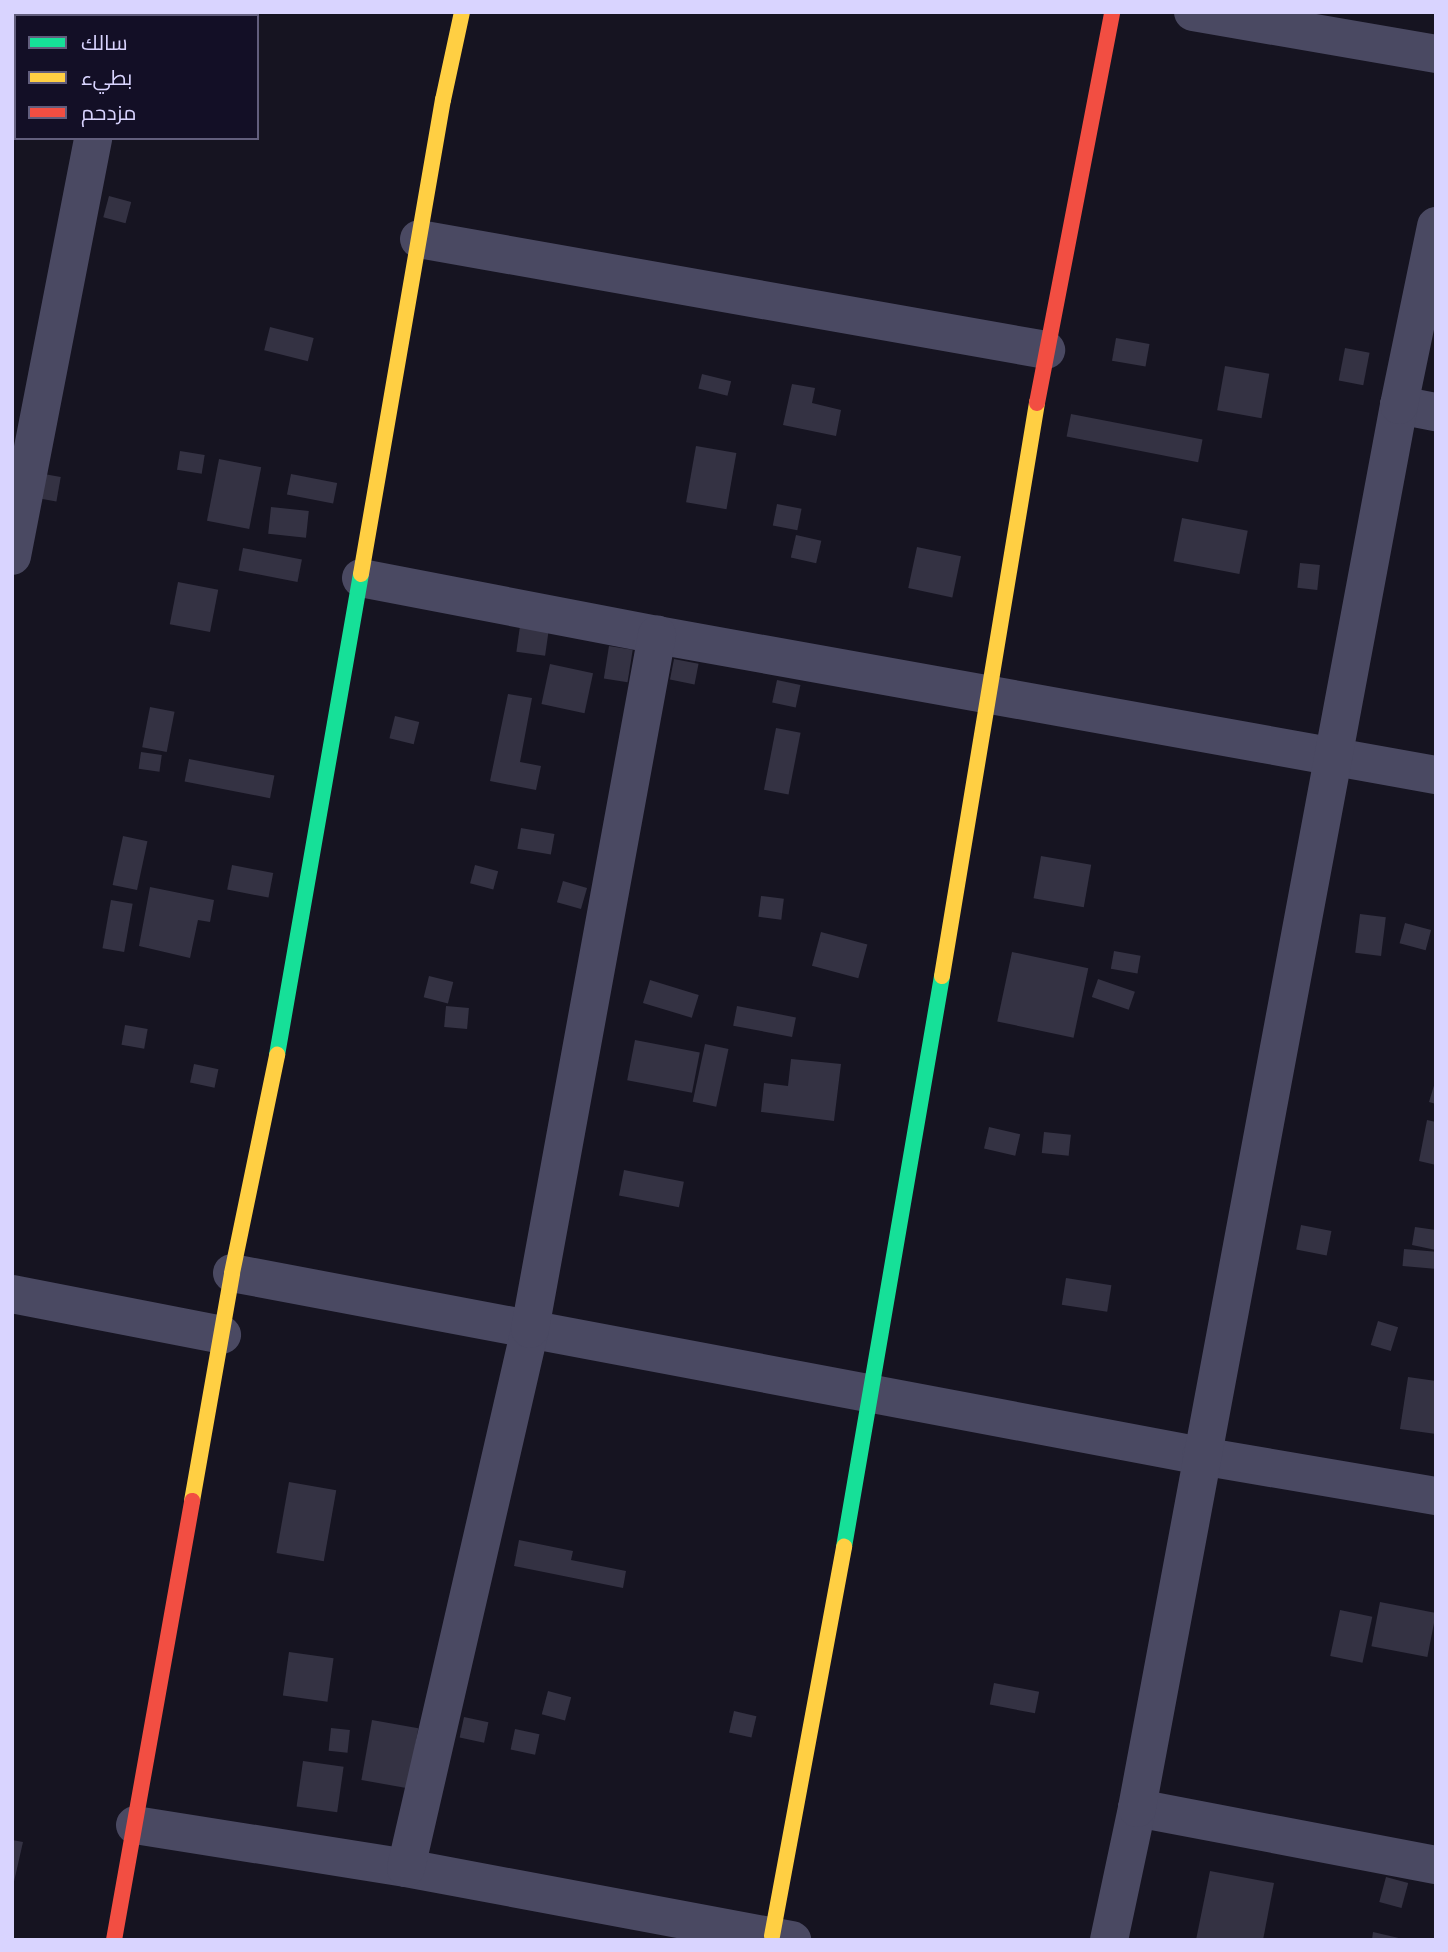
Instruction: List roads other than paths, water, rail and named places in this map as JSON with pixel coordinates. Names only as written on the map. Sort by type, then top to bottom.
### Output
[{"type":"street","points":[[114,1940],[232,1273],[278,1049],[419,239],[462,12]]},
{"type":"street","points":[[135,1825],[406,1868],[782,1938],[987,693],[1046,350],[1112,12]]},
{"type":"street","points":[[1194,12],[1436,54]]},
{"type":"street","points":[[12,556],[93,140]]},
{"type":"street","points":[[1109,1940],[1137,1808],[1399,405],[1436,226]]},
{"type":"street","points":[[419,239],[1046,350]]},
{"type":"street","points":[[1399,405],[1436,412]]},
{"type":"street","points":[[361,578],[657,635],[1436,775]]},
{"type":"street","points":[[406,1868],[530,1329],[657,635]]},
{"type":"street","points":[[232,1273],[1201,1456],[1436,1496]]},
{"type":"street","points":[[12,1294],[222,1335]]},
{"type":"street","points":[[1137,1808],[1436,1865]]}]
